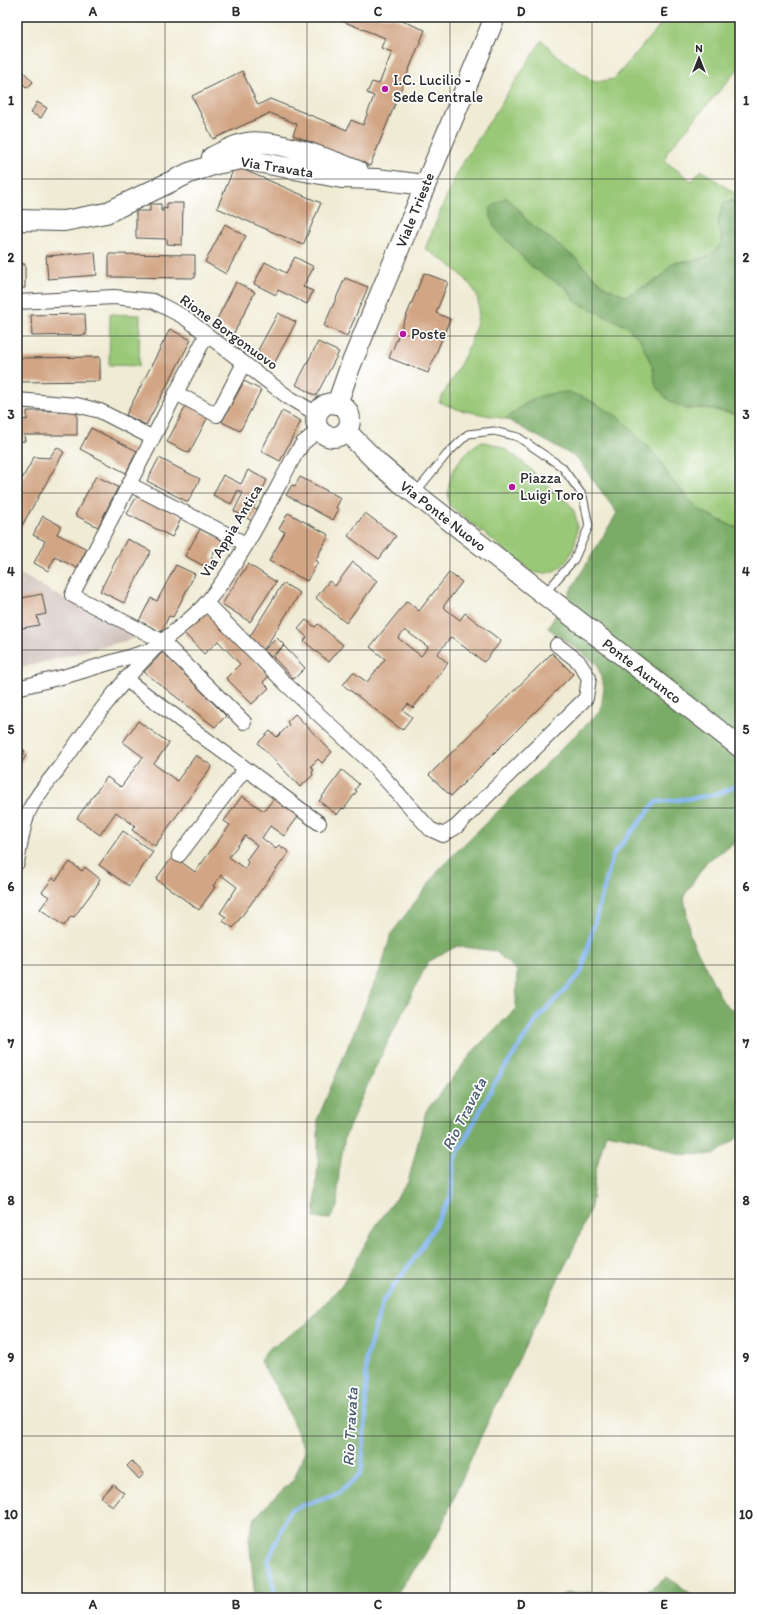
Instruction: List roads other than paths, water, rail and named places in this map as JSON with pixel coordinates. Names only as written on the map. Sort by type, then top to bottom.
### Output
[{"type":"street","name":"Viale Trieste","points":[[337,404],[350,366],[495,17]]},
{"type":"street","name":"Via Travata","points":[[17,220],[64,221],[106,213],[189,173],[202,162],[234,146],[257,142],[273,144],[342,164],[377,179],[425,185]]},
{"type":"street","name":"Rione Borgonuovo","points":[[17,302],[114,297],[153,301],[184,317],[206,336],[244,363],[318,422]]},
{"type":"street","points":[[206,336],[72,595],[157,646],[244,722]]},
{"type":"street","points":[[176,393],[217,415],[244,363]]},
{"type":"street","points":[[17,400],[77,405],[100,411],[153,438]]},
{"type":"street","points":[[327,404],[337,404],[342,406],[349,414],[350,420],[346,431],[342,434],[333,437],[328,436],[318,422],[327,404]]},
{"type":"street","name":"Via Appia Antica","points":[[17,688],[66,676],[157,646],[184,624],[206,604],[220,586],[246,544],[295,454],[318,422]]},
{"type":"street","name":"Via Ponte Nuovo","points":[[346,431],[380,465],[415,494],[544,595]]},
{"type":"street","points":[[129,484],[246,544]]},
{"type":"street","name":"Ponte Aurunco","points":[[544,595],[740,747]]},
{"type":"street","points":[[206,604],[288,686],[368,760],[430,829],[443,834],[456,826],[586,698],[590,678],[578,661],[557,645]]},
{"type":"street","points":[[17,863],[28,814],[54,774],[107,701],[125,679],[157,646]]},
{"type":"street","points":[[125,679],[319,823]]},
{"type":"street","points":[[179,855],[245,769]]},
{"type":"lane","points":[[415,494],[448,454],[468,434],[494,431],[518,437],[562,467],[582,496],[590,526],[574,560],[544,595]]},
{"type":"waterway","name":"Rio Travata","points":[[276,1598],[268,1561],[290,1510],[340,1492],[361,1474],[366,1416],[366,1359],[383,1301],[419,1252],[451,1197],[454,1160],[496,1081],[538,1018],[581,973],[613,855],[656,802],[713,795],[733,787],[740,781]]},
{"type":"place","name":"I.C. Lucilio - Sede Centrale","points":[[385,89]]},
{"type":"place","name":"Poste","points":[[403,334]]},
{"type":"place","name":"Piazza Luigi Toro","points":[[512,487]]}]
